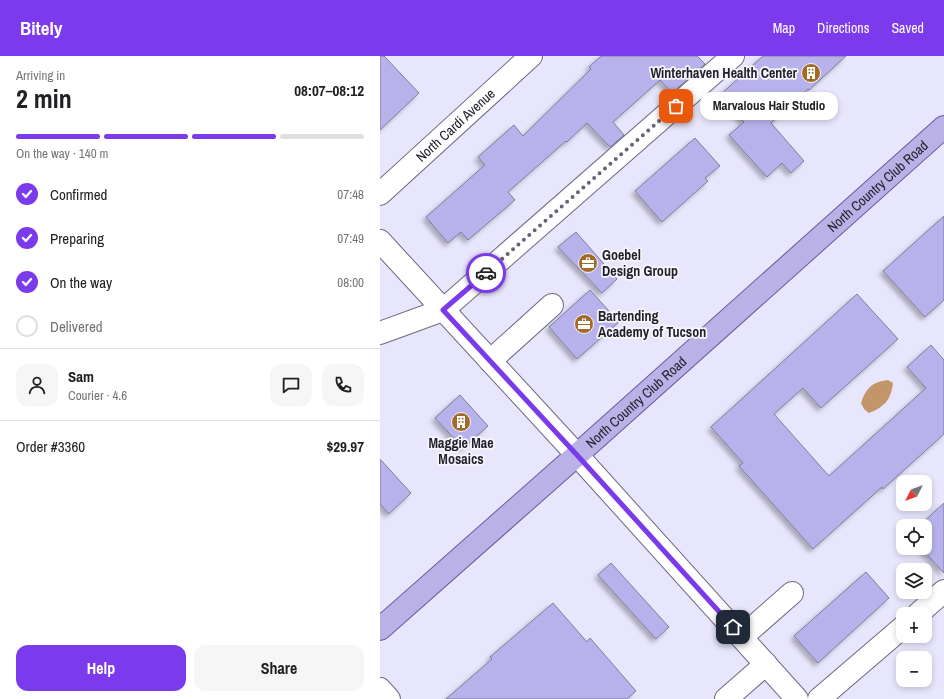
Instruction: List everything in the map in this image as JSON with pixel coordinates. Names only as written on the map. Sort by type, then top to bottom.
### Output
[{"type":"main road","name":"North Country Club Road","points":[[380,628],[577,455],[944,127]]},
{"type":"street","name":"North Cardi Avenue","points":[[380,194],[531,56]]},
{"type":"street","points":[[384,325],[443,310],[733,56]]},
{"type":"street","points":[[380,241],[577,455],[797,699]]},
{"type":"street","points":[[490,361],[552,305]]},
{"type":"street","points":[[926,607],[944,591]]},
{"type":"street","points":[[742,637],[792,593]]},
{"type":"street","points":[[819,699],[896,633]]},
{"type":"street","points":[[726,699],[766,664]]},
{"type":"street","points":[[380,689],[390,699]]},
{"type":"shaded area","points":[[888,380],[893,383],[891,394],[883,405],[869,413],[864,409],[861,403],[865,393],[874,384]]},
{"type":"building","points":[[380,56],[384,56],[419,93],[380,130]]},
{"type":"building","points":[[601,56],[697,56],[705,64],[672,93],[660,80],[613,122],[624,135],[610,147],[587,123],[508,192],[515,200],[468,240],[461,232],[448,243],[426,217],[485,165],[478,157],[514,125],[523,136],[591,69],[589,67]]},
{"type":"building","points":[[763,56],[846,56],[771,123],[804,161],[791,173],[782,163],[767,177],[729,135],[744,122],[719,96]]},
{"type":"building","points":[[695,138],[720,166],[705,178],[708,181],[662,222],[635,191]]},
{"type":"building","points":[[944,216],[944,300],[925,317],[883,271]]},
{"type":"building","name":"Goebel Design Group","points":[[576,232],[617,279],[602,293],[558,247]]},
{"type":"building","name":"Bartending Academy of Tucson","points":[[590,290],[619,322],[577,359],[549,327]]},
{"type":"building","points":[[857,294],[898,339],[821,408],[803,388],[774,414],[829,476],[926,388],[907,367],[931,345],[944,360],[944,434],[813,549],[739,466],[743,463],[711,427]]},
{"type":"building","name":"Maggie Mae Mosaics","points":[[460,395],[488,426],[463,448],[435,418]]},
{"type":"building","points":[[380,459],[411,493],[389,514],[380,504]]},
{"type":"building","points":[[944,503],[944,573],[927,555],[932,555],[932,519],[927,519]]},
{"type":"building","points":[[611,563],[669,627],[656,639],[598,575]]},
{"type":"building","points":[[866,572],[889,598],[818,663],[794,636]]},
{"type":"building","points":[[553,603],[587,642],[590,638],[636,691],[627,699],[446,699],[492,659],[490,657]]},
{"type":"way so far","points":[[486,273],[676,106]]},
{"type":"place","name":"Winterhaven Health Center","points":[[811,73]]},
{"type":"place","name":"Marvalous Hair Studio","points":[[676,106]]},
{"type":"place","name":"Goebel Design Group","points":[[588,263]]},
{"type":"place","name":"Bartending Academy of Tucson","points":[[584,324]]},
{"type":"place","name":"Maggie Mae Mosaics","points":[[461,422]]},
{"type":"route","points":[[486,273],[443,310],[606,486],[733,627]]}]
